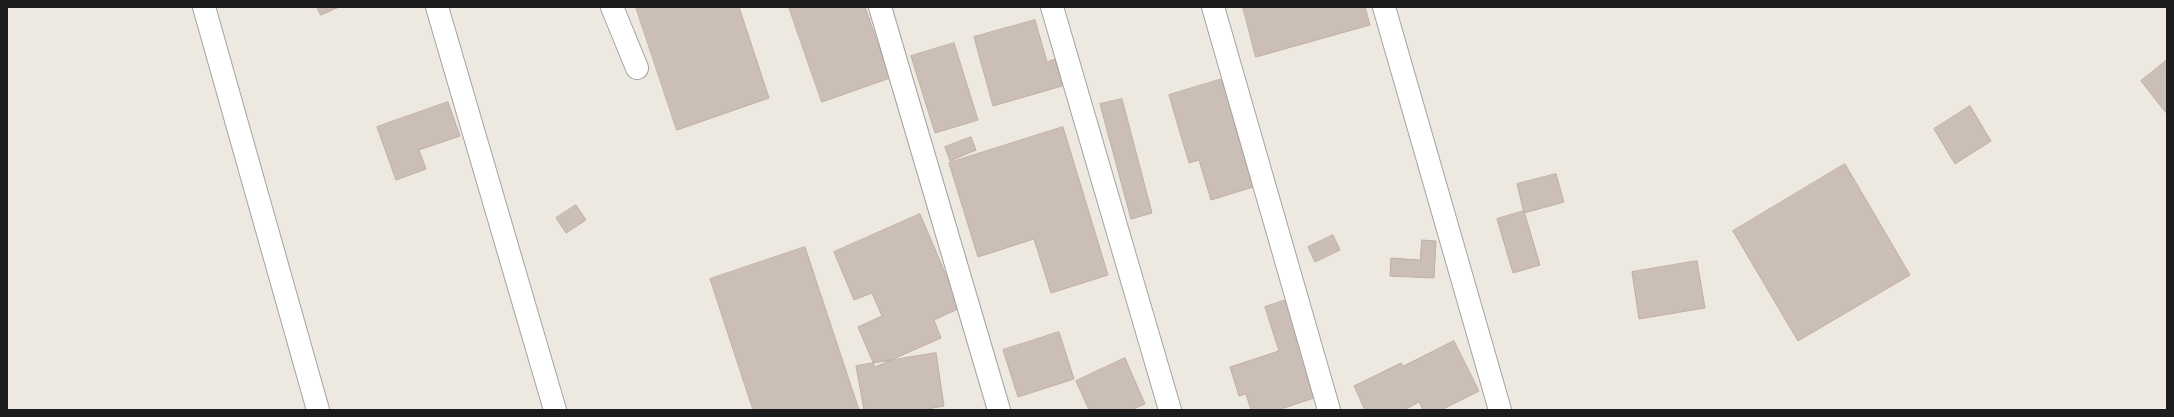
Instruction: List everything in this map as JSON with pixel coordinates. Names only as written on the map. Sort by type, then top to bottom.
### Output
[{"type":"street","points":[[204,7],[318,410]]},
{"type":"street","points":[[437,7],[555,410]]},
{"type":"street","points":[[612,7],[637,68]]},
{"type":"street","points":[[880,7],[999,410]]},
{"type":"street","points":[[1052,7],[1170,410]]},
{"type":"street","points":[[1213,7],[1329,410]]},
{"type":"street","points":[[1384,7],[1500,410]]},
{"type":"building","points":[[317,7],[339,7],[321,15]]},
{"type":"building","points":[[636,7],[739,7],[769,98],[677,130]]},
{"type":"building","points":[[789,7],[865,7],[890,78],[822,102]]},
{"type":"building","points":[[1243,7],[1365,7],[1370,25],[1256,57]]},
{"type":"building","points":[[1035,20],[1047,62],[1055,59],[1062,86],[993,106],[974,37]]},
{"type":"building","points":[[954,43],[978,120],[935,133],[911,56]]},
{"type":"building","points":[[2167,60],[2167,114],[2141,81]]},
{"type":"building","points":[[1222,79],[1253,187],[1211,200],[1199,160],[1189,163],[1169,95]]},
{"type":"building","points":[[1122,99],[1152,213],[1131,219],[1100,104]]},
{"type":"building","points":[[448,102],[460,136],[419,150],[426,169],[396,180],[377,127]]},
{"type":"building","points":[[1970,106],[1991,141],[1955,164],[1934,129]]},
{"type":"building","points":[[1063,127],[1108,275],[1051,293],[1034,239],[978,257],[949,163]]},
{"type":"building","points":[[971,137],[976,150],[950,161],[945,147]]},
{"type":"building","points":[[1845,164],[1910,275],[1798,341],[1733,231]]},
{"type":"building","points":[[1556,174],[1564,202],[1524,213],[1517,184]]},
{"type":"building","points":[[576,205],[586,220],[566,233],[556,218]]},
{"type":"building","points":[[1524,211],[1540,265],[1513,273],[1497,219]]},
{"type":"building","points":[[920,214],[960,308],[934,320],[941,338],[875,367],[858,327],[882,316],[872,293],[854,300],[834,252]]},
{"type":"building","points":[[1333,235],[1340,250],[1315,262],[1308,247]]},
{"type":"building","points":[[1422,240],[1436,241],[1434,278],[1390,276],[1391,258],[1420,260]]},
{"type":"building","points":[[805,247],[859,410],[753,410],[710,279]]},
{"type":"building","points":[[1697,261],[1705,308],[1639,319],[1632,272]]},
{"type":"building","points":[[1289,299],[1320,396],[1278,410],[1251,410],[1246,394],[1239,396],[1230,367],[1279,351],[1265,307]]},
{"type":"building","points":[[1059,332],[1074,379],[1018,397],[1003,350]]},
{"type":"building","points":[[1454,341],[1479,391],[1441,410],[1423,410],[1419,402],[1404,410],[1365,410],[1354,386],[1401,363],[1403,366]]},
{"type":"building","points":[[936,353],[944,406],[922,410],[864,410],[856,366]]},
{"type":"building","points":[[1125,358],[1145,404],[1131,410],[1089,410],[1076,381]]}]
